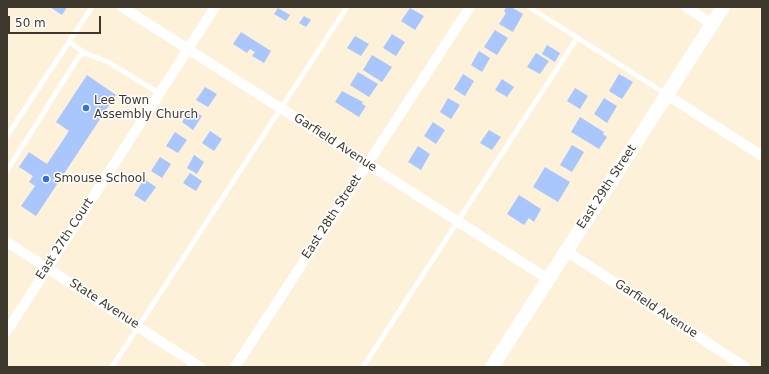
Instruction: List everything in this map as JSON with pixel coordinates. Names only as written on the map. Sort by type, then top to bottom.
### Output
[{"type":"street","name":"Garfield Avenue","points":[[122,7],[548,279]]},
{"type":"street","name":"East 27th Court","points":[[7,331],[215,7]]},
{"type":"street","name":"East 28th Street","points":[[235,367],[366,163],[425,78],[470,7]]},
{"type":"street","points":[[686,7],[712,24]]},
{"type":"street","name":"East 29th Street","points":[[492,367],[723,7]]},
{"type":"street","points":[[667,95],[762,156]]},
{"type":"street","name":"State Avenue","points":[[7,242],[200,367]]},
{"type":"street","name":"Garfield Avenue","points":[[566,251],[745,367]]},
{"type":"lane","points":[[7,136],[92,7]]},
{"type":"lane","points":[[112,367],[347,7]]},
{"type":"lane","points":[[529,7],[667,95]]},
{"type":"lane","points":[[363,367],[577,38]]},
{"type":"lane","points":[[69,42],[85,53],[108,62],[159,93]]},
{"type":"lane","points":[[7,171],[79,56],[85,53]]},
{"type":"building","points":[[50,7],[67,7],[62,15]]},
{"type":"building","points":[[506,7],[511,7],[523,14],[513,32],[499,24],[506,13],[504,11]]},
{"type":"building","points":[[278,8],[290,15],[286,21],[274,14]]},
{"type":"building","points":[[410,8],[424,16],[415,30],[401,21]]},
{"type":"building","points":[[304,16],[311,20],[306,27],[299,23]]},
{"type":"building","points":[[495,30],[508,38],[497,55],[484,47]]},
{"type":"building","points":[[241,32],[271,51],[264,63],[252,56],[255,52],[250,49],[247,53],[233,44]]},
{"type":"building","points":[[392,34],[405,42],[396,56],[383,48]]},
{"type":"building","points":[[355,36],[369,44],[361,56],[347,48]]},
{"type":"building","points":[[547,45],[560,53],[555,62],[542,54]]},
{"type":"building","points":[[479,51],[490,58],[482,72],[471,65]]},
{"type":"building","points":[[536,53],[549,61],[540,74],[527,67]]},
{"type":"building","points":[[372,55],[392,67],[382,82],[363,70]]},
{"type":"building","points":[[358,72],[378,84],[369,97],[350,85]]},
{"type":"building","points":[[463,74],[474,81],[465,96],[454,89]]},
{"type":"building","points":[[619,74],[633,82],[622,99],[609,91]]},
{"type":"building","points":[[87,75],[116,95],[36,216],[21,206],[35,186],[29,182],[33,176],[19,167],[29,152],[47,164],[69,131],[56,122]]},
{"type":"building","points":[[502,79],[514,87],[507,97],[495,90]]},
{"type":"building","points":[[205,87],[217,94],[208,107],[196,100]]},
{"type":"building","points":[[575,88],[588,96],[580,109],[567,101]]},
{"type":"building","points":[[342,91],[363,102],[362,104],[366,106],[359,117],[335,102]]},
{"type":"building","points":[[448,98],[460,105],[451,119],[440,112]]},
{"type":"building","points":[[604,98],[617,106],[607,123],[594,114]]},
{"type":"building","points":[[190,109],[202,116],[193,130],[182,122]]},
{"type":"building","points":[[580,117],[604,132],[603,134],[607,137],[599,149],[571,132]]},
{"type":"building","points":[[433,122],[445,130],[436,144],[424,136]]},
{"type":"building","points":[[489,130],[501,137],[492,150],[480,143]]},
{"type":"building","points":[[210,131],[222,139],[214,151],[202,143]]},
{"type":"building","points":[[175,132],[187,140],[178,153],[166,146]]},
{"type":"building","points":[[572,145],[584,152],[572,172],[560,165]]},
{"type":"building","points":[[418,146],[430,154],[421,170],[408,162]]},
{"type":"building","points":[[194,155],[204,162],[197,174],[187,168]]},
{"type":"building","points":[[160,157],[171,164],[162,178],[151,171]]},
{"type":"building","points":[[545,167],[570,182],[558,202],[533,187]]},
{"type":"building","points":[[190,173],[202,181],[196,191],[183,183]]},
{"type":"building","points":[[144,179],[156,187],[145,202],[134,195]]},
{"type":"building","points":[[519,195],[541,209],[534,222],[529,218],[524,225],[507,214]]},
{"type":"place","name":"Lee Town Assembly Church","points":[[86,108]]},
{"type":"place","name":"Smouse School","points":[[46,179]]}]
